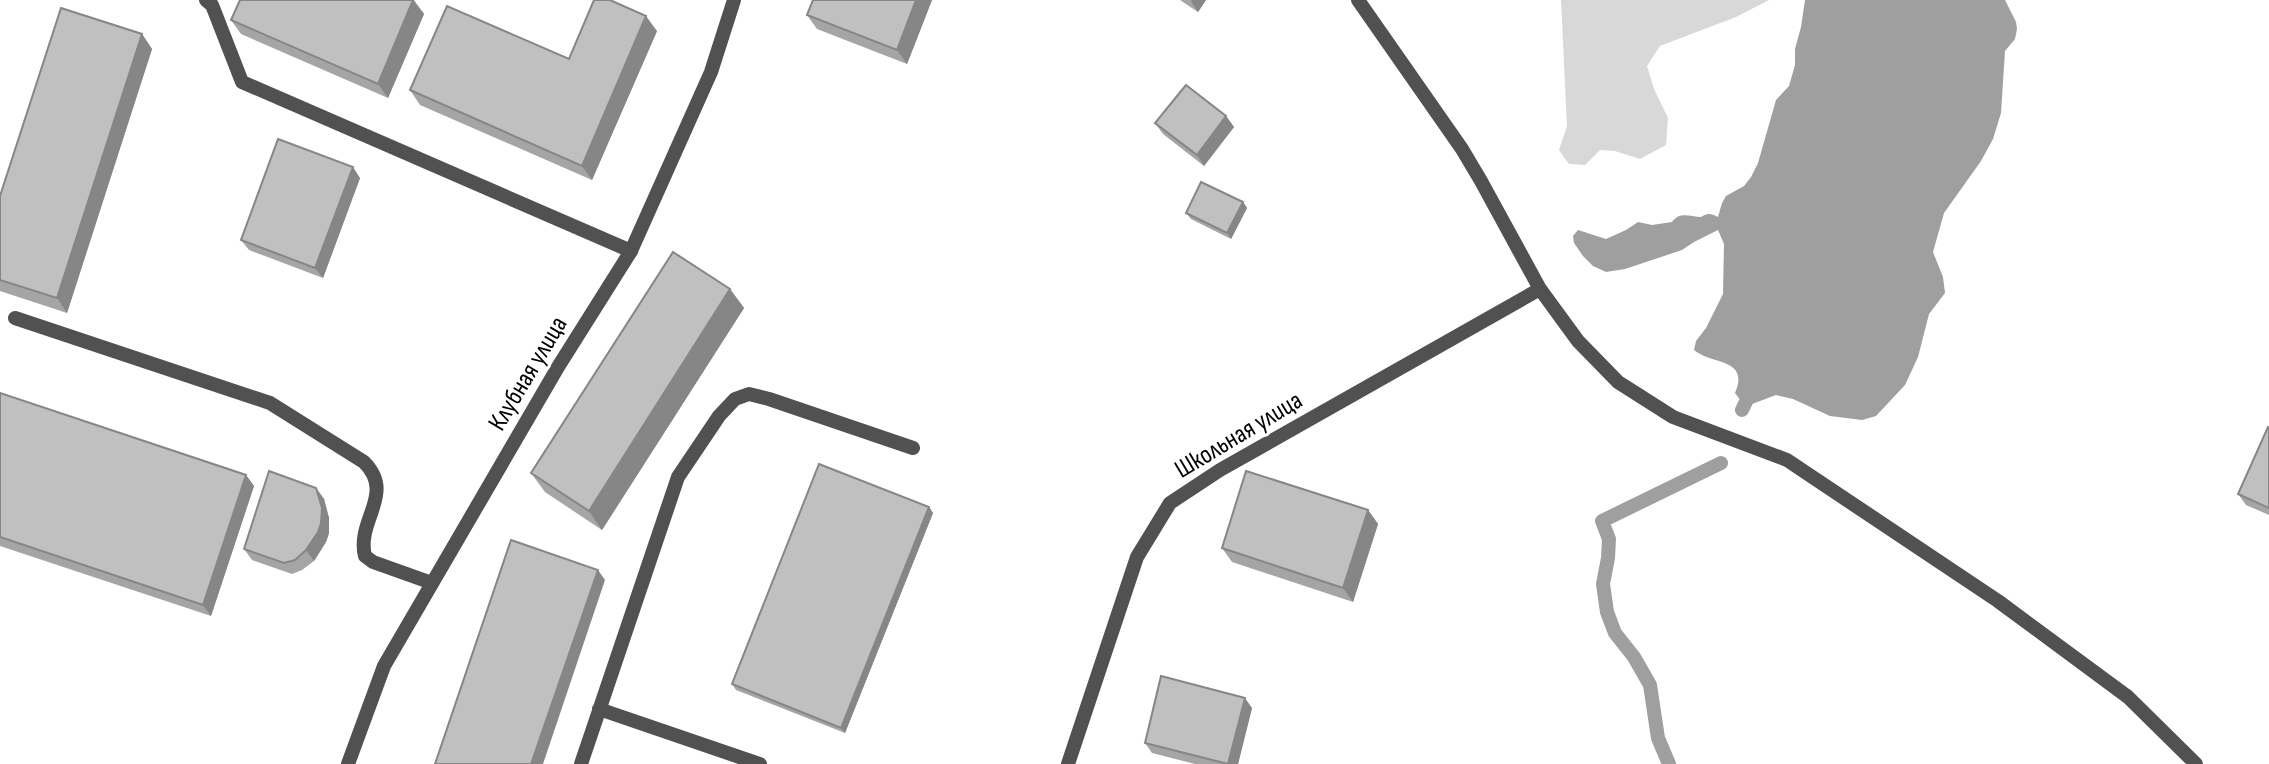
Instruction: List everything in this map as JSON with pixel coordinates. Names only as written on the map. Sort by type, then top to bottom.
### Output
[{"type":"street","points":[[206,0],[212,5],[243,82],[631,251]]},
{"type":"street","name":"Клубная улица","points":[[348,764],[384,666],[558,367],[631,251],[711,72],[734,0]]},
{"type":"street","points":[[1358,0],[1462,149],[1540,289],[1578,341],[1618,382],[1673,417],[1787,460],[1798,467],[1998,601],[2128,697],[2196,764]]},
{"type":"street","name":"Школьная улица","points":[[1068,764],[1137,557],[1170,503],[1220,470],[1540,289]]},
{"type":"street","points":[[15,318],[270,403],[364,462],[378,483],[376,500],[363,536],[365,556],[373,562],[432,583]]},
{"type":"street","points":[[581,764],[678,477],[719,416],[735,399],[749,394],[769,399],[913,448]]},
{"type":"street","points":[[599,709],[760,764]]},
{"type":"shaded area","points":[[1561,0],[1769,0],[1736,17],[1660,46],[1647,66],[1654,89],[1668,118],[1666,145],[1640,159],[1615,151],[1600,150],[1585,165],[1569,164],[1559,150],[1567,126]]},
{"type":"shaded area","points":[[1805,0],[2005,0],[2017,29],[2015,39],[2005,51],[2001,113],[1993,139],[1981,161],[1944,213],[1933,252],[1943,277],[1945,293],[1929,314],[1918,357],[1905,385],[1876,416],[1862,420],[1830,416],[1793,399],[1776,395],[1752,404],[1741,401],[1735,393],[1738,382],[1733,368],[1694,350],[1696,341],[1706,328],[1723,294],[1724,244],[1718,230],[1682,250],[1625,269],[1606,272],[1593,266],[1583,256],[1574,243],[1573,236],[1578,230],[1606,239],[1638,222],[1652,225],[1672,222],[1682,216],[1701,217],[1710,214],[1718,217],[1726,196],[1744,186],[1751,177],[1758,163],[1776,100],[1789,86]]},
{"type":"building","points":[[240,0],[413,0],[378,84],[231,20]]},
{"type":"building","points":[[594,0],[610,0],[646,16],[582,166],[410,90],[447,6],[569,59]]},
{"type":"building","points":[[813,0],[916,0],[897,50],[807,15]]},
{"type":"building","points":[[61,8],[142,34],[57,298],[0,280],[0,196]]},
{"type":"building","points":[[1186,85],[1226,116],[1197,155],[1155,123]]},
{"type":"building","points":[[278,139],[353,167],[315,268],[241,240]]},
{"type":"building","points":[[1201,182],[1243,202],[1227,233],[1186,213]]},
{"type":"building","points":[[673,252],[730,289],[589,511],[531,473]]},
{"type":"building","points":[[0,393],[246,475],[203,605],[0,537]]},
{"type":"building","points":[[2269,427],[2269,508],[2238,494]]},
{"type":"building","points":[[819,464],[929,507],[841,728],[732,684]]},
{"type":"building","points":[[269,471],[316,488],[322,508],[318,532],[306,550],[295,560],[284,563],[244,549]]},
{"type":"building","points":[[1246,471],[1368,510],[1343,588],[1222,548]]},
{"type":"building","points":[[511,540],[598,570],[531,764],[435,764]]},
{"type":"building","points":[[1161,676],[1245,698],[1228,764],[1145,743]]},
{"type":"waterway","points":[[1742,410],[1753,387]]},
{"type":"waterway","points":[[1669,764],[1658,738],[1650,685],[1634,657],[1615,633],[1607,612],[1603,584],[1609,539],[1602,521],[1721,463]]}]
